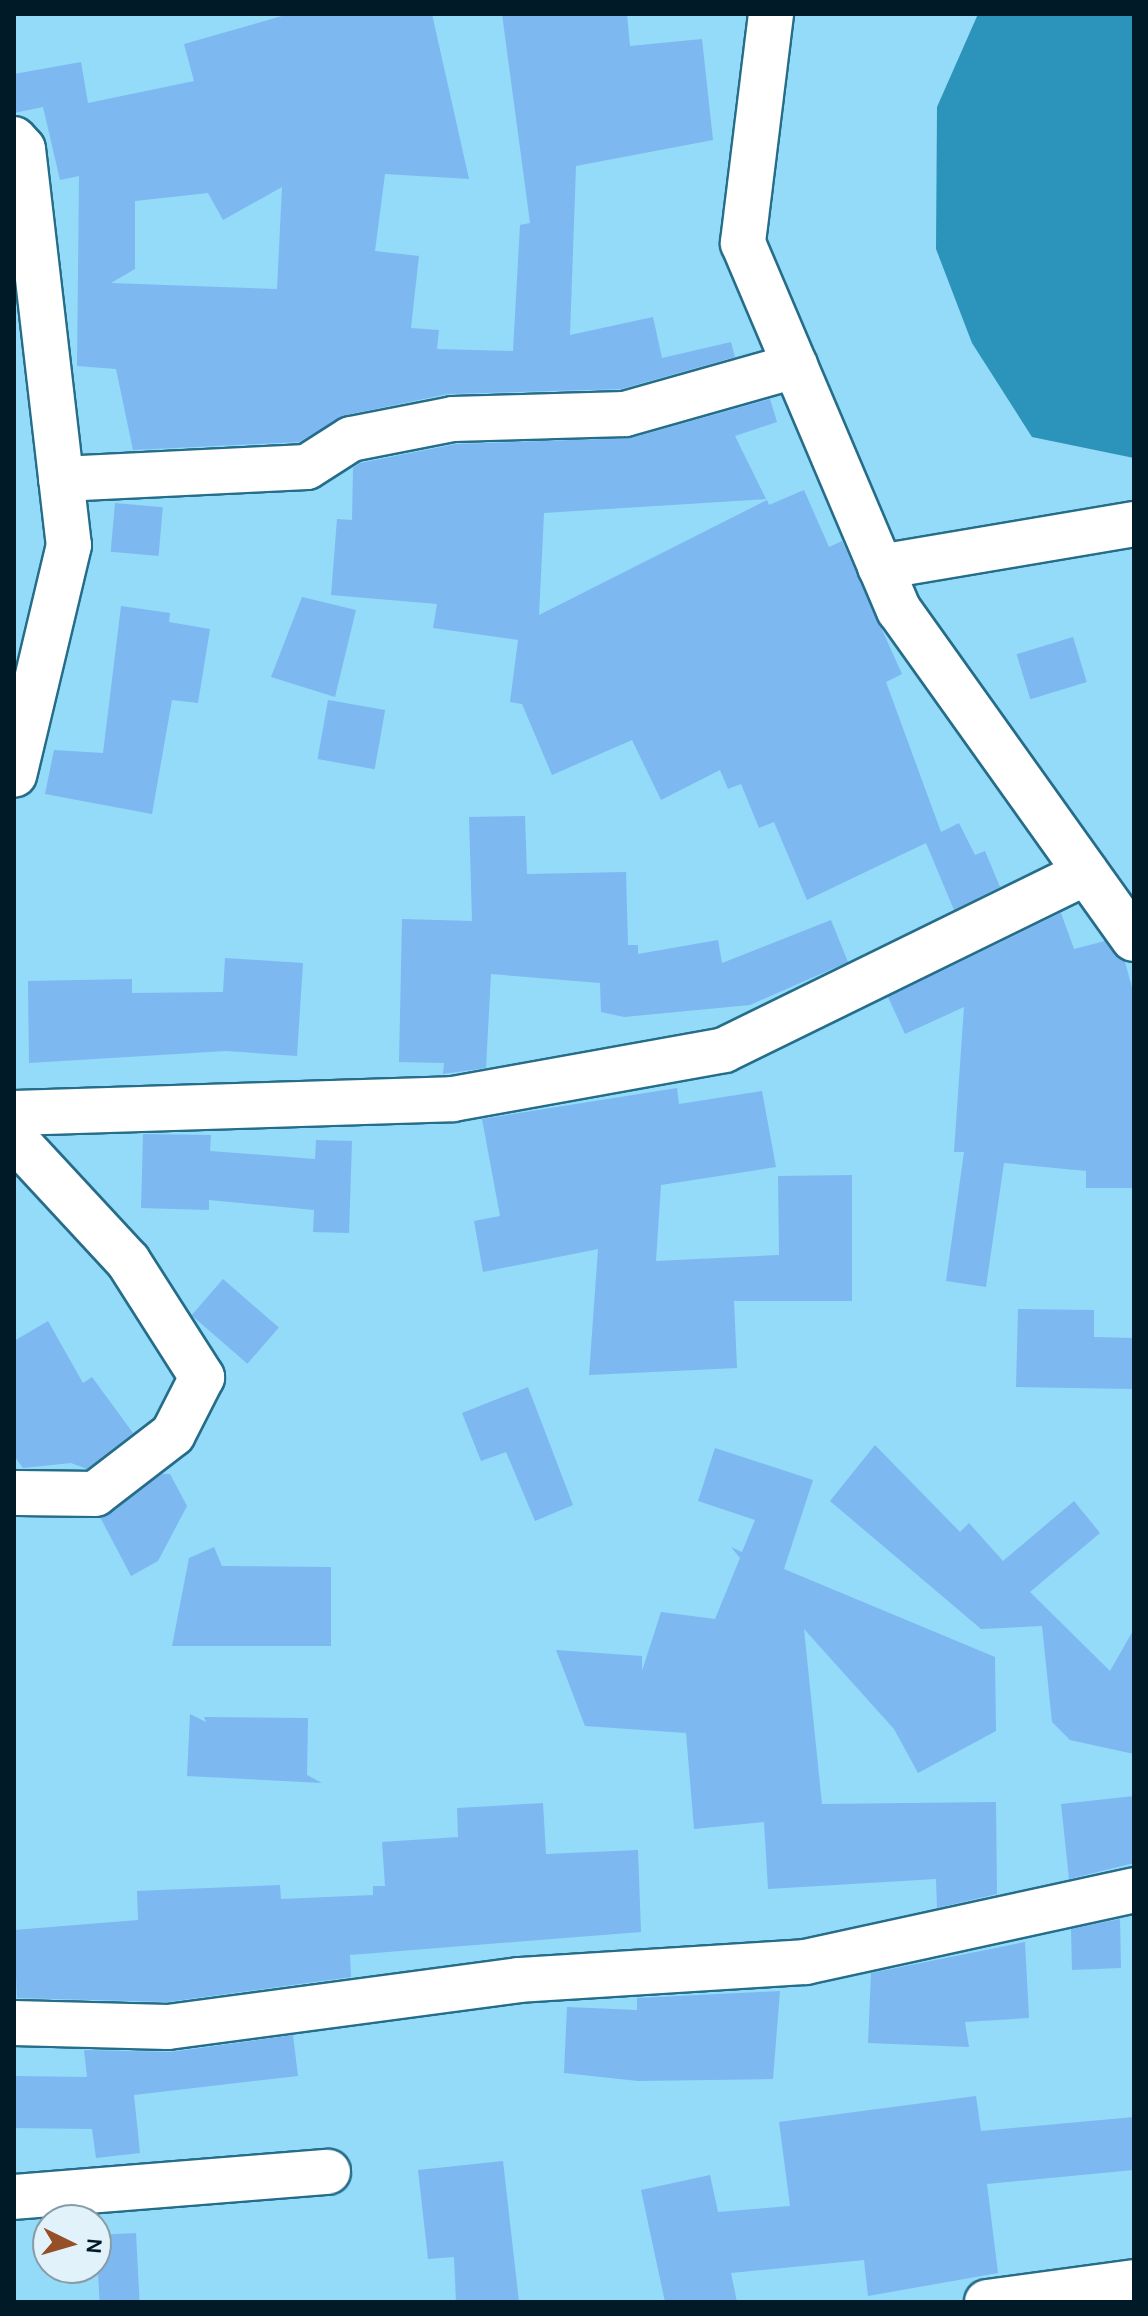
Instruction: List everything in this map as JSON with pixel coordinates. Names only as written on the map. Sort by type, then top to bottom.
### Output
[{"type":"street","points":[[771,14],[743,243],[899,610],[1108,886],[1134,939]]},
{"type":"street","points":[[14,139],[23,149],[69,545],[14,775]]},
{"type":"street","points":[[61,479],[307,467],[351,439],[453,419],[625,414],[795,366]]},
{"type":"street","points":[[880,567],[1134,524]]},
{"type":"street","points":[[14,1113],[453,1099],[724,1050],[1108,886]]},
{"type":"street","points":[[14,1138],[128,1261],[202,1377],[173,1434],[95,1494],[14,1493]]},
{"type":"street","points":[[14,2023],[168,2027],[519,1980],[805,1962],[1134,1890]]},
{"type":"street","points":[[14,2197],[328,2172]]},
{"type":"street","points":[[987,2302],[1134,2282]]},
{"type":"water","points":[[978,14],[1134,14],[1134,458],[1032,437],[972,343],[936,249],[937,107]]},
{"type":"building","points":[[289,14],[432,14],[469,179],[385,174],[375,251],[419,256],[411,328],[439,330],[437,349],[513,351],[520,225],[530,223],[502,14],[627,14],[630,46],[702,39],[713,140],[576,166],[570,335],[653,317],[662,358],[731,342],[735,357],[621,389],[448,394],[346,415],[299,442],[133,450],[116,369],[77,366],[79,176],[60,180],[43,107],[14,113],[14,74],[81,62],[88,103],[194,81],[184,44]],"holes":[[[282,187],[277,289],[111,283],[135,269],[135,201],[208,193],[223,220]]]},
{"type":"building","points":[[770,399],[777,422],[735,436],[766,499],[544,513],[539,615],[767,500],[769,505],[804,490],[829,547],[842,541],[902,674],[886,682],[941,832],[959,823],[975,855],[985,851],[1000,887],[954,910],[926,843],[807,900],[774,822],[759,828],[741,784],[728,789],[720,770],[661,800],[632,740],[552,775],[522,704],[510,702],[518,640],[433,628],[437,604],[331,595],[337,519],[352,520],[353,468],[360,463],[456,444],[631,438]]},
{"type":"building","points":[[115,503],[163,507],[159,556],[111,552]]},
{"type":"building","points":[[302,597],[356,610],[335,697],[271,677]]},
{"type":"building","points":[[121,606],[170,613],[169,622],[210,629],[198,703],[172,700],[152,814],[45,794],[54,750],[103,753]]},
{"type":"building","points":[[1073,637],[1087,682],[1030,699],[1017,654]]},
{"type":"building","points":[[328,700],[385,710],[375,769],[318,759]]},
{"type":"building","points":[[525,816],[527,874],[626,872],[628,945],[638,945],[638,954],[718,940],[722,963],[831,920],[848,962],[750,1005],[624,1017],[601,1012],[600,983],[491,974],[486,1068],[443,1074],[444,1063],[399,1062],[402,919],[472,921],[469,817]]},
{"type":"building","points":[[1061,913],[1074,949],[1105,941],[1125,962],[1134,995],[1134,1188],[1086,1188],[1086,1171],[1004,1163],[986,1287],[946,1281],[964,1152],[954,1152],[964,1007],[905,1034],[888,997]]},
{"type":"building","points":[[225,958],[303,963],[297,1056],[226,1051],[29,1063],[28,981],[132,979],[132,993],[223,992]]},
{"type":"building","points":[[677,1088],[679,1104],[762,1091],[776,1167],[661,1185],[656,1261],[779,1255],[778,1176],[852,1175],[852,1301],[734,1301],[737,1368],[589,1375],[598,1249],[483,1272],[474,1221],[500,1216],[482,1119]]},
{"type":"building","points":[[143,1134],[211,1135],[210,1151],[315,1159],[316,1140],[352,1141],[349,1233],[313,1232],[314,1210],[209,1200],[209,1210],[141,1208]]},
{"type":"building","points":[[223,1279],[279,1328],[247,1364],[192,1315]]},
{"type":"building","points":[[1018,1309],[1094,1310],[1094,1337],[1134,1338],[1134,1389],[1016,1387]]},
{"type":"building","points":[[48,1321],[83,1383],[92,1377],[133,1433],[87,1469],[71,1463],[23,1468],[14,1456],[14,1341]]},
{"type":"building","points":[[528,1387],[573,1505],[535,1521],[506,1452],[481,1461],[462,1413]]},
{"type":"building","points":[[875,1445],[960,1532],[969,1523],[1003,1561],[1074,1501],[1100,1533],[1030,1592],[1110,1671],[1134,1629],[1134,1754],[1070,1740],[1052,1722],[1042,1626],[981,1629],[830,1501]]},
{"type":"building","points":[[715,1448],[813,1480],[784,1569],[995,1657],[996,1731],[918,1773],[894,1729],[804,1629],[822,1804],[996,1802],[997,1894],[937,1908],[936,1879],[768,1889],[764,1822],[694,1829],[686,1733],[585,1726],[556,1650],[642,1656],[642,1671],[661,1612],[715,1619],[740,1558],[731,1547],[742,1552],[755,1520],[698,1501]]},
{"type":"building","points":[[162,1474],[170,1474],[187,1506],[158,1561],[131,1576],[100,1517]]},
{"type":"building","points":[[214,1547],[222,1566],[331,1567],[331,1646],[172,1646],[189,1558]]},
{"type":"building","points":[[190,1714],[206,1722],[204,1717],[308,1718],[307,1775],[322,1783],[187,1776]]},
{"type":"building","points":[[1134,1796],[1134,1863],[1069,1879],[1061,1804]]},
{"type":"building","points":[[543,1803],[546,1854],[638,1850],[641,1932],[350,1955],[351,1977],[167,2002],[17,1998],[14,1930],[138,1920],[137,1891],[280,1885],[281,1899],[373,1895],[373,1886],[385,1886],[382,1842],[458,1837],[457,1808]]},
{"type":"building","points":[[1120,1919],[1121,1968],[1072,1970],[1071,1929]]},
{"type":"building","points":[[1025,1942],[1029,2018],[965,2022],[969,2047],[868,2043],[871,1973]]},
{"type":"building","points":[[780,1991],[773,2079],[638,2081],[564,2073],[567,2007],[637,2010],[637,1998]]},
{"type":"building","points":[[293,2035],[298,2076],[134,2095],[140,2153],[96,2158],[92,2129],[14,2128],[14,2076],[87,2077],[84,2050],[171,2052]]},
{"type":"building","points":[[976,2096],[981,2131],[1134,2117],[1134,2170],[987,2184],[998,2273],[868,2296],[864,2260],[731,2273],[737,2302],[665,2302],[641,2190],[710,2175],[718,2212],[790,2206],[779,2122]]},
{"type":"building","points":[[503,2161],[519,2302],[456,2302],[454,2257],[428,2259],[418,2170]]},
{"type":"building","points":[[136,2233],[140,2302],[100,2302],[99,2284],[112,2284],[112,2234]]}]
